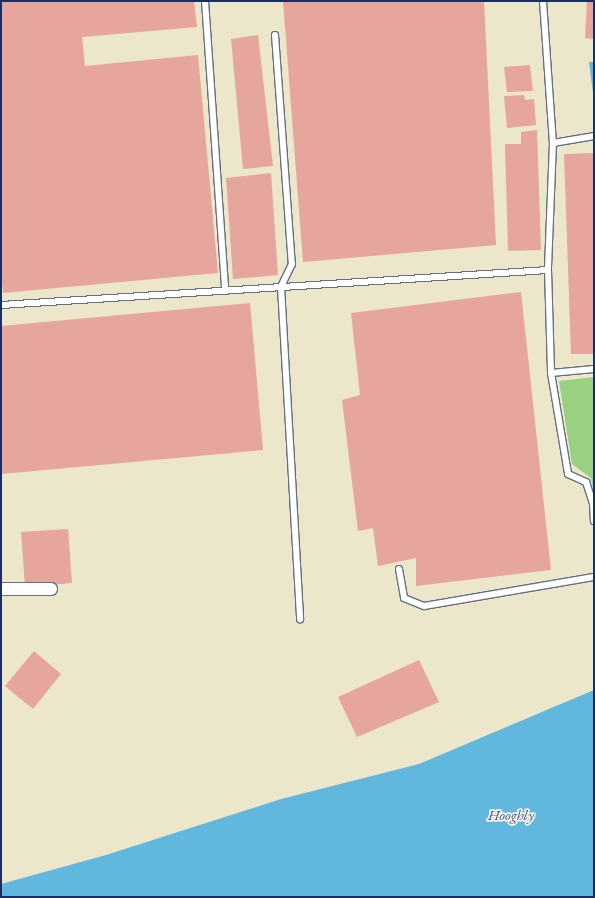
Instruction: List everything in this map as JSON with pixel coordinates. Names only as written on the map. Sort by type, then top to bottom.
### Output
[{"type":"street","points":[[1,589],[51,589]]},
{"type":"lane","points":[[205,1],[225,290]]},
{"type":"lane","points":[[543,1],[553,143],[548,270],[551,373],[568,474],[586,482],[593,503],[594,522]]},
{"type":"lane","points":[[275,35],[292,264],[281,287],[300,619]]},
{"type":"lane","points":[[553,143],[594,136]]},
{"type":"lane","points":[[1,305],[548,270]]},
{"type":"lane","points":[[551,373],[594,370]]},
{"type":"lane","points":[[399,569],[404,598],[424,606],[594,577]]},
{"type":"green space","points":[[594,377],[594,495],[591,478],[572,464],[559,381]]},
{"type":"water","points":[[589,62],[594,62],[594,100]]},
{"type":"water","name":"Hooghly","points":[[594,690],[594,897],[1,897],[1,884],[106,855],[281,799],[419,764]]},
{"type":"building","points":[[1,1],[194,1],[197,27],[82,37],[85,66],[198,55],[218,273],[3,293],[1,273]]},
{"type":"building","points":[[283,1],[484,1],[496,245],[303,262]]},
{"type":"building","points":[[587,1],[594,1],[594,39],[585,38]]},
{"type":"building","points":[[258,35],[273,166],[243,169],[231,39]]},
{"type":"building","points":[[530,65],[533,91],[507,92],[504,67]]},
{"type":"building","points":[[524,95],[525,100],[534,99],[536,125],[507,128],[504,96]]},
{"type":"building","points":[[537,130],[541,250],[508,251],[505,144],[521,144],[521,132]]},
{"type":"building","points":[[594,153],[594,354],[571,354],[564,154]]},
{"type":"building","points":[[271,173],[278,275],[233,279],[226,178]]},
{"type":"building","points":[[521,292],[551,570],[416,586],[416,558],[378,566],[373,528],[358,531],[342,400],[360,395],[351,313]]},
{"type":"building","points":[[250,303],[263,450],[1,474],[1,326]]},
{"type":"building","points":[[68,529],[72,583],[25,587],[21,532]]},
{"type":"building","points":[[34,651],[61,674],[33,709],[5,686]]},
{"type":"building","points":[[419,660],[439,702],[357,737],[338,697]]}]
